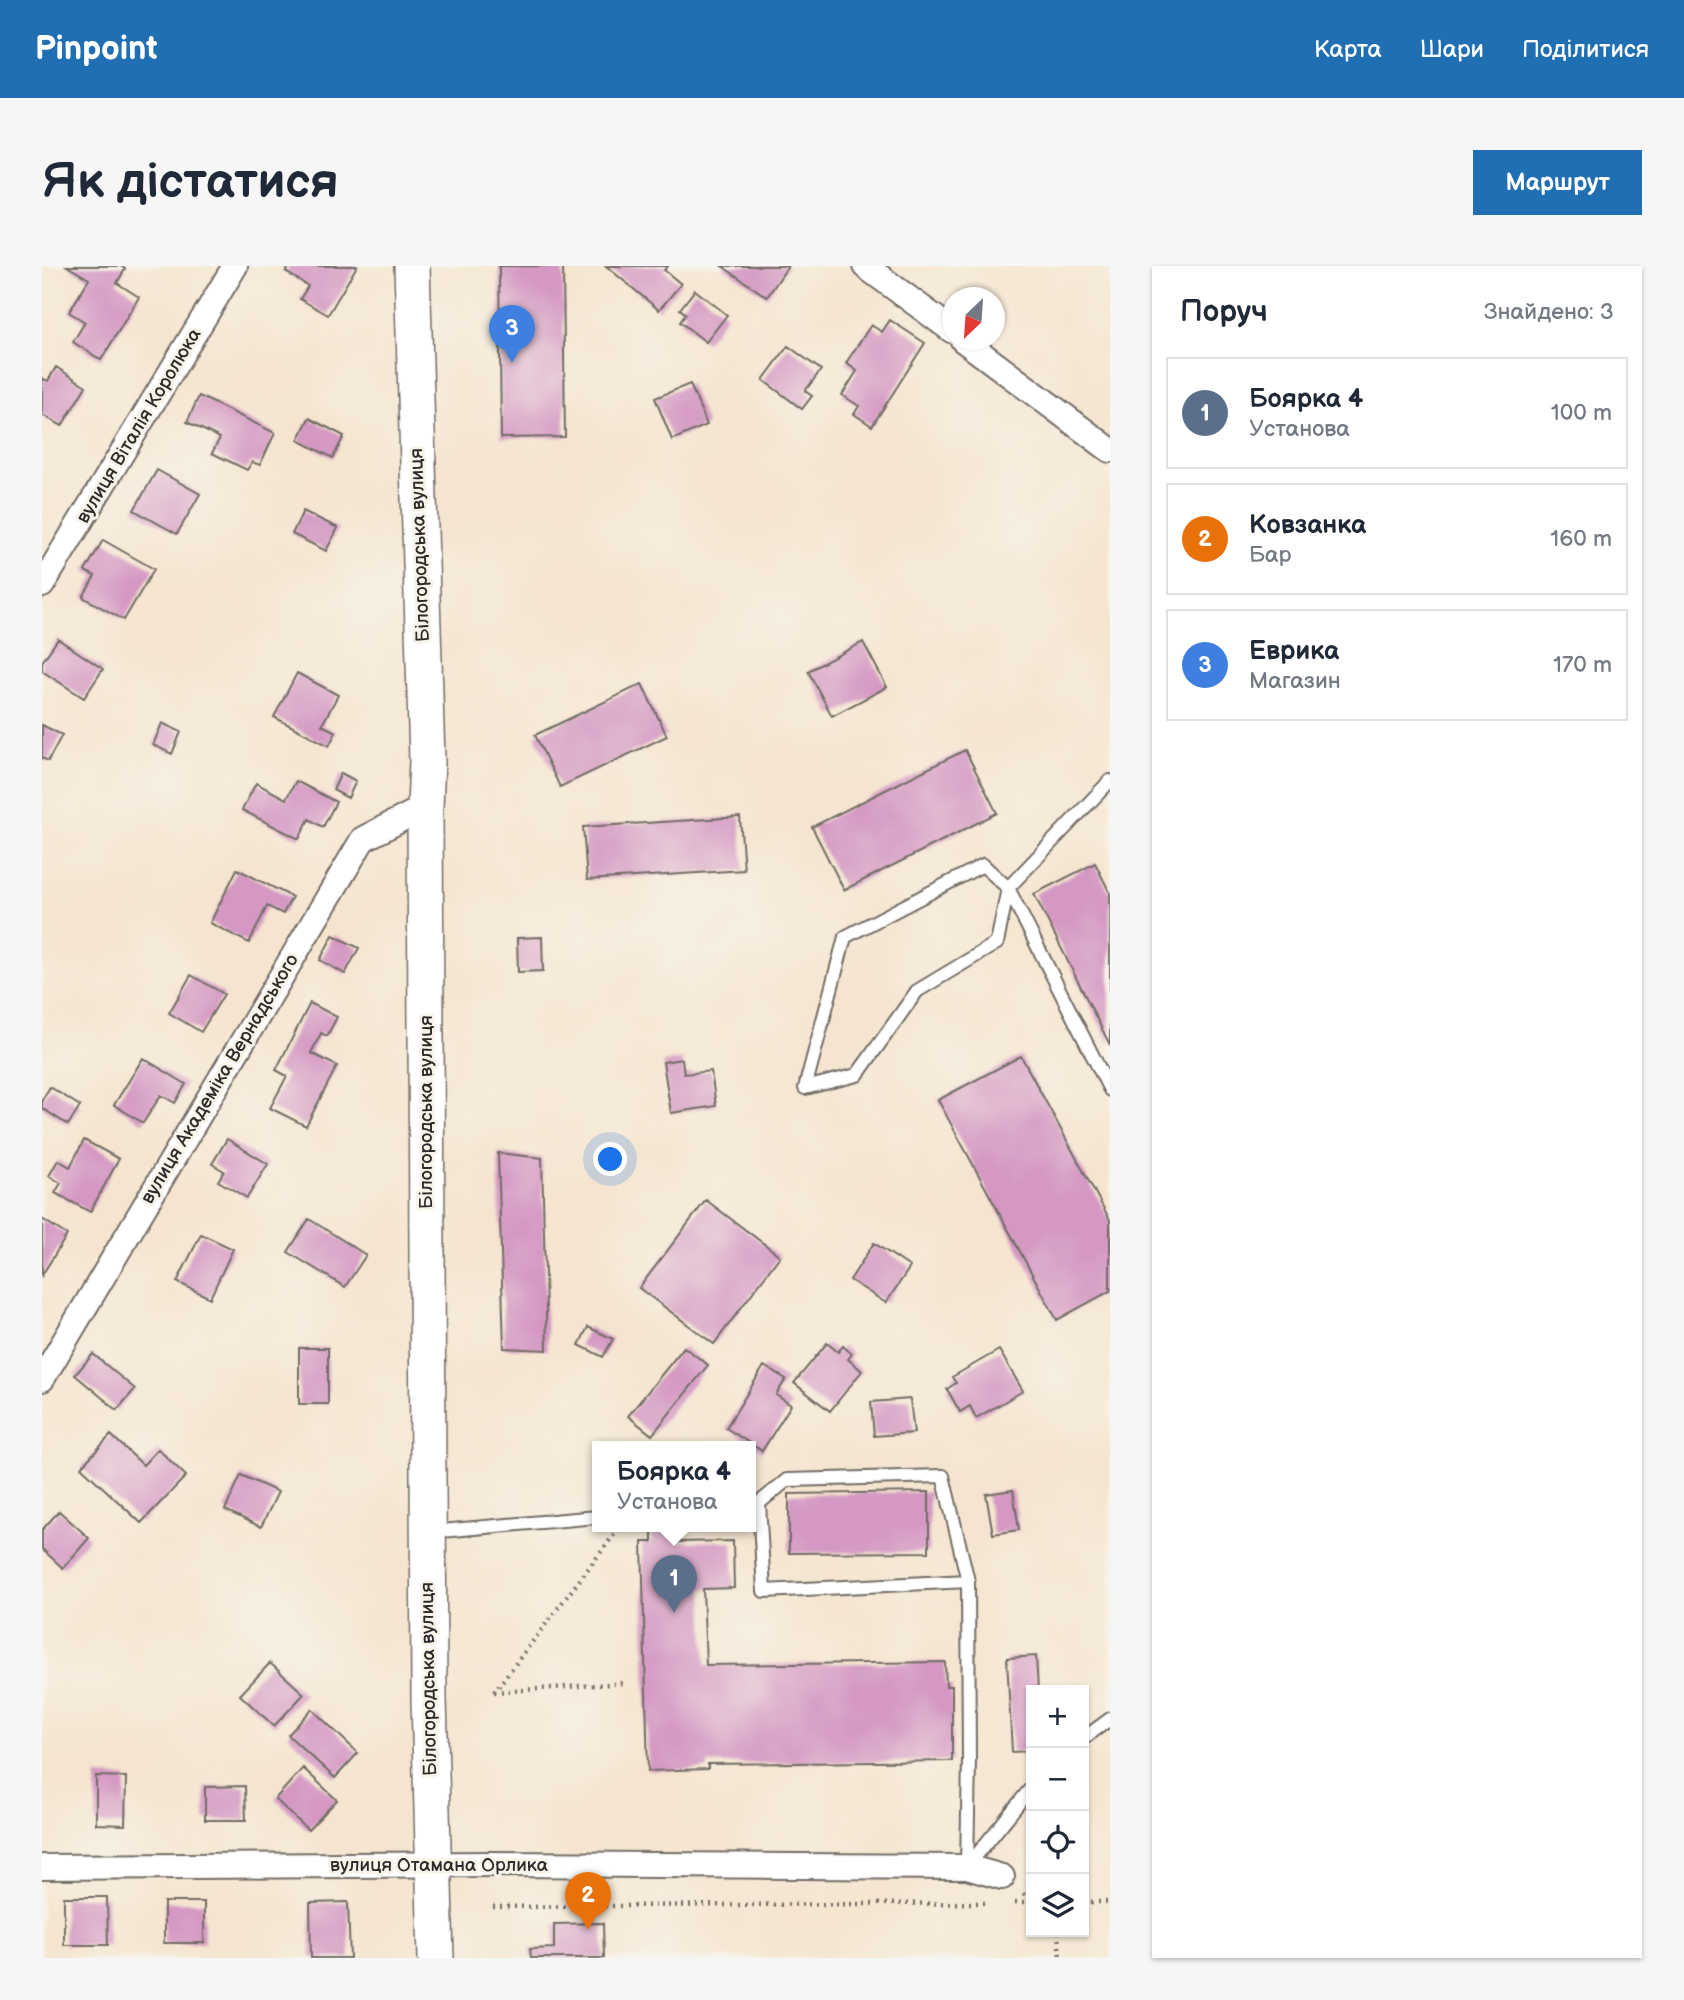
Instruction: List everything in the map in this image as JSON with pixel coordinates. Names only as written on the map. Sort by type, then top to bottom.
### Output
[{"type":"street","name":"вулиця Віталія Королюка","points":[[42,585],[235,266]]},
{"type":"street","name":"Білогородська вулиця","points":[[412,266],[427,760],[427,1533],[436,1958]]},
{"type":"street","points":[[865,266],[942,323]]},
{"type":"street","points":[[976,350],[1110,450]]},
{"type":"street","name":"вулиця Академіка Вернадського","points":[[42,1379],[363,839],[425,807]]},
{"type":"street","name":"вулиця Отамана Орлика","points":[[42,1867],[967,1867],[1002,1877]]},
{"type":"lane","points":[[1110,781],[1008,888],[997,943],[917,991],[857,1075],[806,1088],[845,937],[983,865],[1008,888],[1110,1090]]},
{"type":"lane","points":[[756,1502],[787,1480],[943,1476],[968,1581],[970,1758],[967,1867]]},
{"type":"lane","points":[[756,1513],[764,1591],[968,1581]]},
{"type":"lane","points":[[427,1533],[592,1517]]},
{"type":"lane","points":[[1089,1734],[1110,1719]]},
{"type":"lane","points":[[967,1867],[1026,1794]]},
{"type":"path","points":[[616,1532],[494,1692],[625,1683]]},
{"type":"path","points":[[1089,1902],[1110,1902]]},
{"type":"path","points":[[493,1907],[990,1903]]},
{"type":"path","points":[[1004,1903],[1026,1903]]},
{"type":"path","points":[[1058,1937],[1060,1958]]},
{"type":"building","points":[[67,266],[121,266],[125,269],[117,283],[139,297],[101,360],[73,342],[85,322],[69,312],[89,279]]},
{"type":"building","points":[[290,266],[357,266],[328,315],[300,299],[308,286],[286,272]]},
{"type":"building","points":[[499,266],[563,266],[565,437],[501,438]]},
{"type":"building","points":[[606,266],[668,266],[664,270],[681,284],[659,310]]},
{"type":"building","points":[[722,266],[788,266],[767,297]]},
{"type":"building","points":[[695,290],[727,315],[706,342],[680,322],[686,314],[680,309]]},
{"type":"building","points":[[890,320],[925,343],[872,426],[854,414],[859,406],[842,395],[857,371],[846,363],[871,325],[882,332]]},
{"type":"building","points":[[788,346],[821,370],[805,391],[812,396],[802,409],[763,380]]},
{"type":"building","points":[[56,367],[86,386],[62,426],[42,415],[42,378],[48,381]]},
{"type":"building","points":[[690,384],[707,425],[672,440],[655,398]]},
{"type":"building","points":[[199,396],[275,433],[260,465],[252,462],[247,470],[212,453],[220,438],[187,422]]},
{"type":"building","points":[[309,418],[344,436],[333,458],[298,440]]},
{"type":"building","points":[[157,470],[200,494],[177,534],[134,510]]},
{"type":"building","points":[[303,511],[338,528],[326,551],[292,534]]},
{"type":"building","points":[[103,540],[154,569],[124,620],[83,597],[95,576],[85,571]]},
{"type":"building","points":[[58,639],[103,669],[84,698],[42,671],[42,662]]},
{"type":"building","points":[[863,642],[887,687],[832,716],[808,671]]},
{"type":"building","points":[[297,673],[338,695],[322,725],[336,732],[329,746],[274,717]]},
{"type":"building","points":[[642,684],[667,736],[560,787],[535,735]]},
{"type":"building","points":[[162,723],[181,732],[172,754],[153,745]]},
{"type":"building","points":[[42,725],[62,735],[48,761],[42,758]]},
{"type":"building","points":[[965,750],[997,813],[844,890],[812,827]]},
{"type":"building","points":[[341,773],[356,781],[348,798],[333,790]]},
{"type":"building","points":[[296,781],[336,802],[323,827],[309,819],[299,839],[242,810],[256,783],[286,799]]},
{"type":"building","points":[[740,817],[744,870],[587,880],[583,827]]},
{"type":"building","points":[[1095,863],[1110,893],[1110,1045],[1034,894]]},
{"type":"building","points":[[237,869],[292,897],[283,914],[267,906],[249,943],[210,923]]},
{"type":"building","points":[[333,935],[359,948],[345,974],[320,960]]},
{"type":"building","points":[[542,937],[543,971],[518,972],[517,938]]},
{"type":"building","points":[[191,975],[224,994],[201,1032],[169,1013]]},
{"type":"building","points":[[310,1003],[337,1017],[327,1036],[321,1033],[311,1053],[337,1066],[306,1126],[270,1108],[287,1076],[276,1070]]},
{"type":"building","points":[[1021,1056],[1110,1220],[1110,1291],[1057,1320],[938,1100]]},
{"type":"building","points":[[143,1058],[186,1084],[175,1103],[161,1095],[143,1123],[114,1105]]},
{"type":"building","points":[[682,1059],[684,1074],[711,1071],[716,1106],[671,1113],[663,1062]]},
{"type":"building","points":[[50,1087],[80,1106],[68,1125],[42,1108],[42,1100]]},
{"type":"building","points":[[227,1139],[268,1164],[247,1198],[218,1181],[224,1171],[212,1164]]},
{"type":"building","points":[[84,1140],[119,1159],[90,1212],[55,1193],[61,1183],[49,1176],[58,1160],[70,1167]]},
{"type":"building","points":[[498,1153],[542,1158],[547,1350],[504,1348]]},
{"type":"building","points":[[706,1200],[780,1256],[714,1344],[639,1288]]},
{"type":"building","points":[[42,1219],[67,1235],[42,1275]]},
{"type":"building","points":[[309,1219],[366,1255],[345,1287],[288,1252]]},
{"type":"building","points":[[201,1234],[233,1249],[210,1298],[177,1282]]},
{"type":"building","points":[[874,1243],[910,1267],[886,1303],[850,1280]]},
{"type":"building","points":[[588,1327],[613,1339],[603,1357],[579,1345]]},
{"type":"building","points":[[827,1343],[838,1352],[843,1346],[852,1354],[848,1359],[862,1371],[830,1411],[794,1383]]},
{"type":"building","points":[[684,1347],[708,1365],[652,1435],[628,1416]]},
{"type":"building","points":[[299,1348],[328,1348],[328,1404],[299,1404]]},
{"type":"building","points":[[999,1350],[1023,1391],[976,1418],[970,1406],[960,1412],[947,1389],[956,1383],[952,1377]]},
{"type":"building","points":[[93,1354],[135,1389],[117,1410],[75,1375]]},
{"type":"building","points":[[764,1366],[786,1379],[776,1395],[791,1405],[762,1451],[756,1447],[756,1441],[746,1441],[726,1428]]},
{"type":"building","points":[[910,1399],[914,1433],[874,1436],[871,1402]]},
{"type":"building","points":[[111,1435],[143,1465],[158,1449],[186,1476],[141,1523],[81,1467]]},
{"type":"building","points":[[241,1475],[278,1492],[261,1527],[225,1510]]},
{"type":"building","points":[[1013,1490],[1019,1530],[993,1534],[986,1494]]},
{"type":"building","points":[[929,1492],[929,1552],[789,1553],[789,1494]]},
{"type":"building","points":[[59,1511],[89,1538],[63,1568],[42,1549],[42,1530]]},
{"type":"building","points":[[652,1532],[675,1532],[676,1542],[733,1541],[734,1588],[703,1589],[706,1665],[945,1662],[946,1686],[952,1686],[952,1761],[708,1764],[708,1769],[648,1771],[642,1542],[652,1542]]},
{"type":"building","points":[[1036,1656],[1038,1685],[1026,1685],[1026,1751],[1012,1752],[1007,1658]]},
{"type":"building","points":[[270,1663],[304,1694],[274,1726],[240,1695]]},
{"type":"building","points":[[312,1709],[358,1753],[335,1778],[288,1735]]},
{"type":"building","points":[[303,1768],[337,1800],[308,1830],[275,1799]]},
{"type":"building","points":[[96,1776],[126,1777],[125,1825],[96,1824]]},
{"type":"building","points":[[245,1786],[246,1820],[205,1820],[205,1787]]},
{"type":"building","points":[[64,1897],[107,1897],[108,1945],[64,1945]]},
{"type":"building","points":[[164,1902],[204,1902],[204,1943],[164,1943]]},
{"type":"building","points":[[348,1902],[350,1958],[311,1958],[310,1903]]},
{"type":"building","points":[[603,1923],[604,1958],[531,1958],[530,1949],[554,1948],[554,1924]]},
{"type":"place","name":"Еврика","points":[[512,363]]},
{"type":"place","name":"Боярка 4","points":[[674,1613]]},
{"type":"place","name":"Ковзанка","points":[[588,1930]]}]
